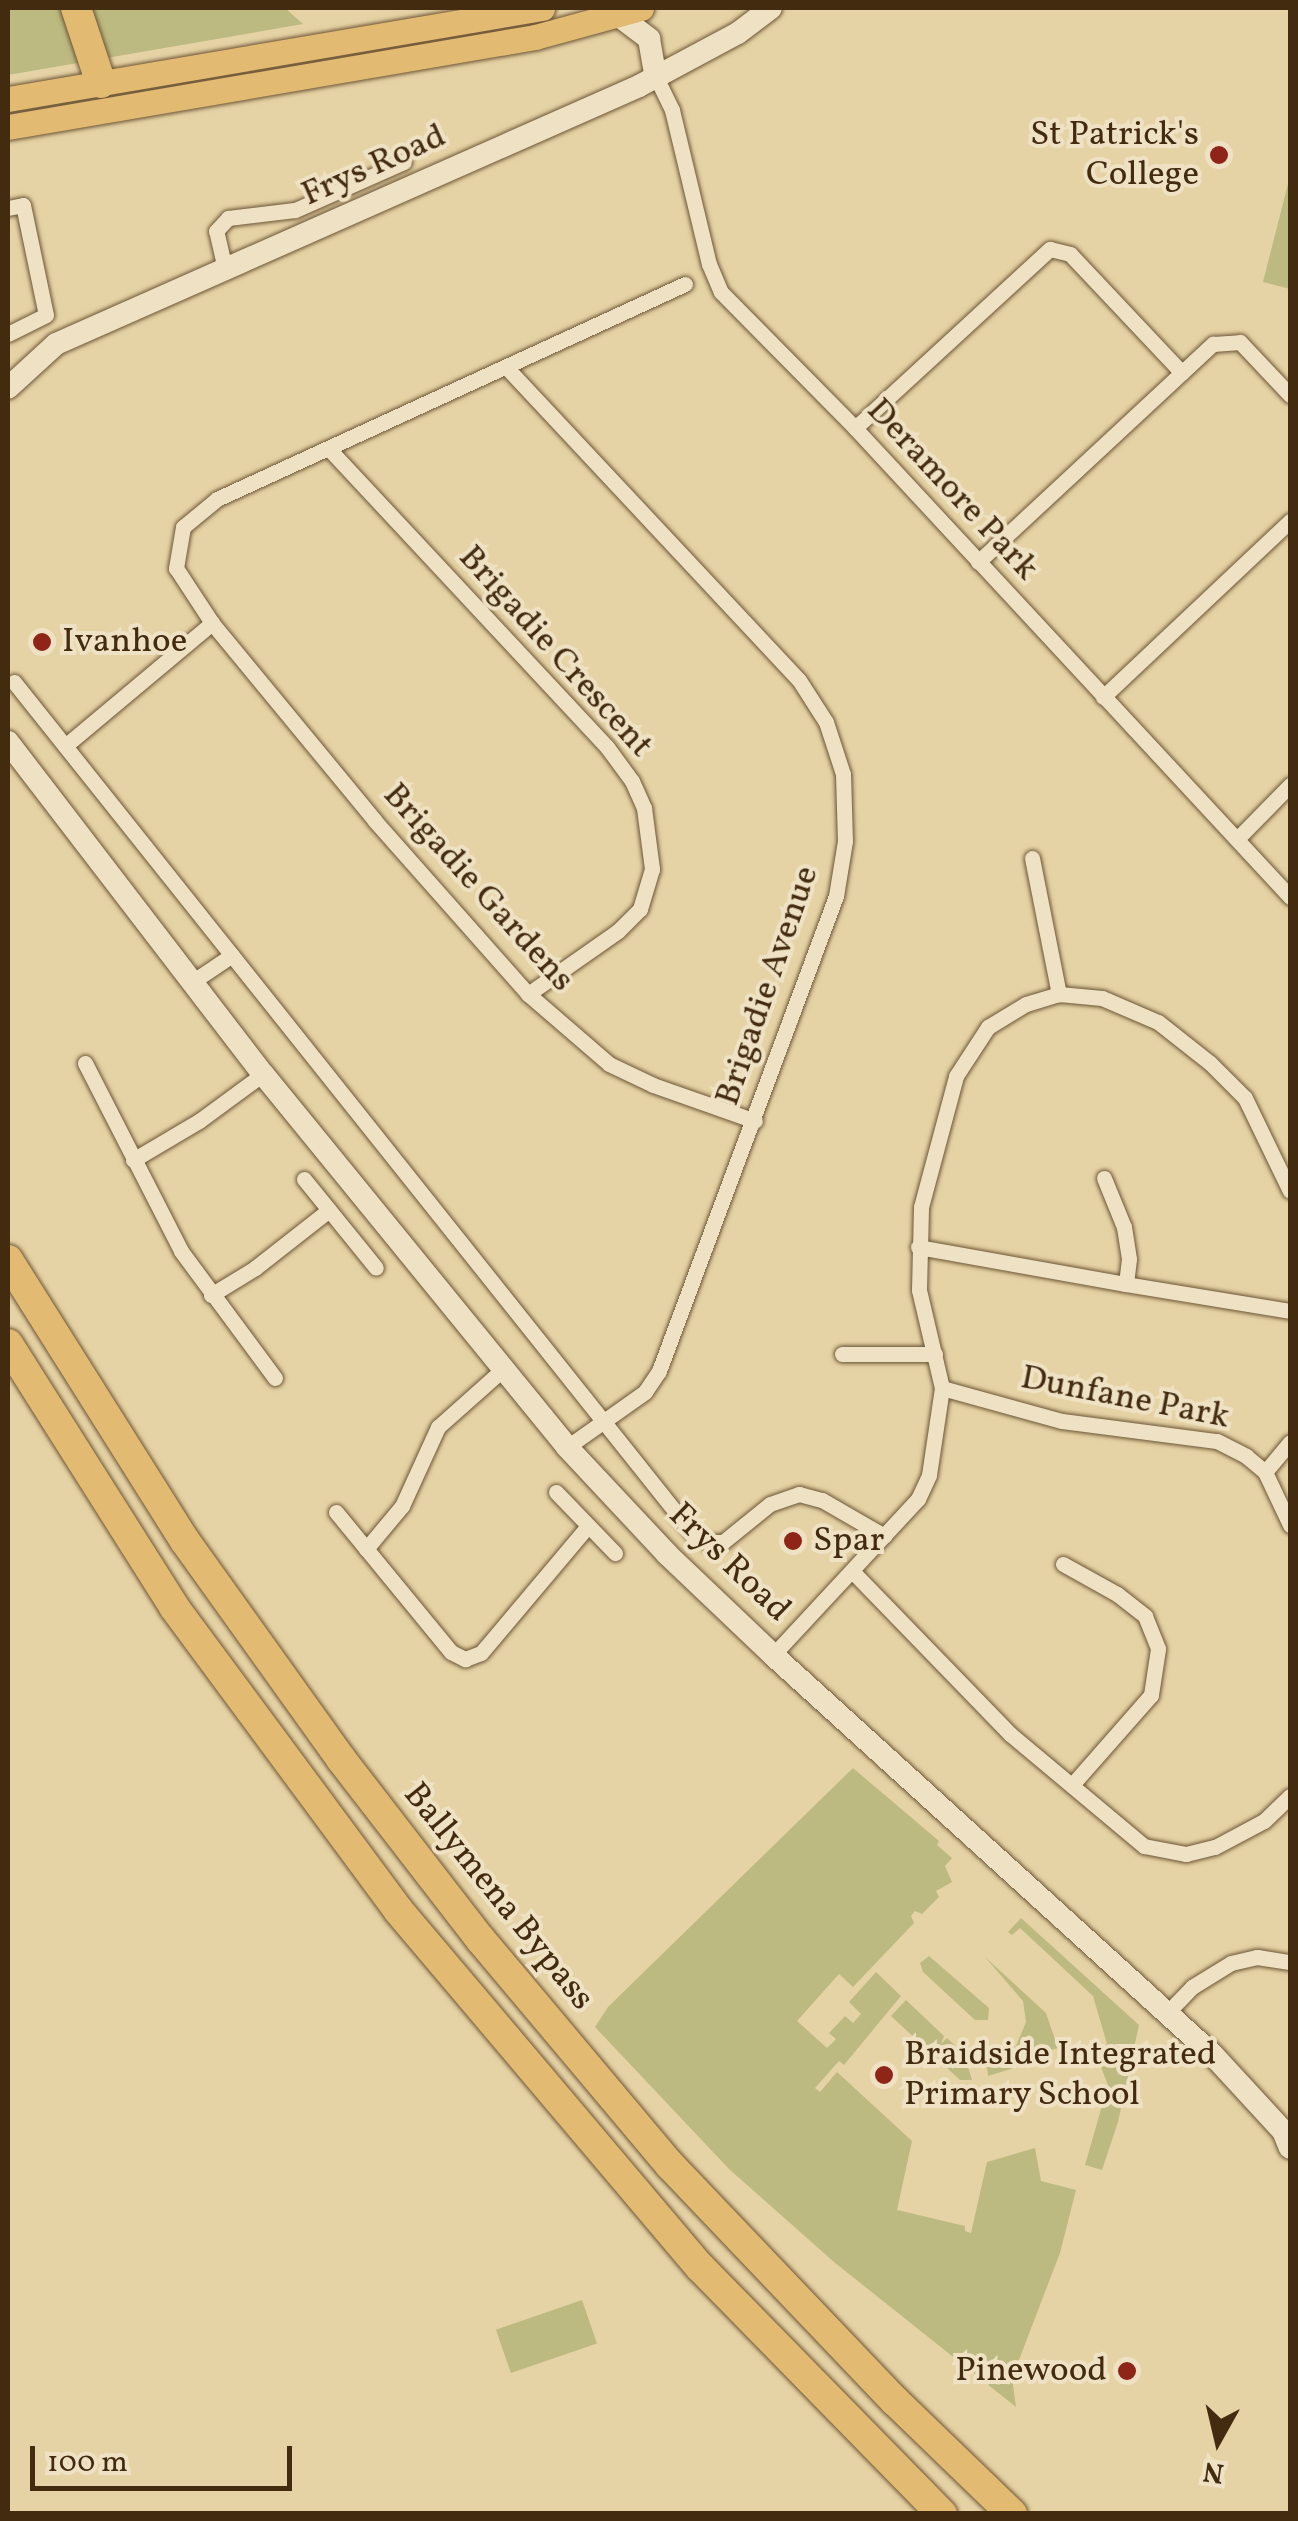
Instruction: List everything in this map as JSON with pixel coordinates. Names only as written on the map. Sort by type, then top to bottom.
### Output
[{"type":"highway","points":[[76,8],[101,83]]},
{"type":"highway","name":"Ballymena Bypass","points":[[8,1260],[185,1541],[340,1760],[480,1940],[670,2164],[895,2402],[1012,2514]]},
{"type":"highway","points":[[8,1344],[174,1606],[398,1910],[700,2266],[867,2442],[942,2514]]},
{"type":"main road","points":[[8,99],[542,8]]},
{"type":"main road","points":[[8,127],[516,40],[634,10]]},
{"type":"main road","points":[[79,116],[93,104],[101,83]]},
{"type":"street","name":"Frys Road","points":[[8,388],[56,344],[656,77],[738,33],[771,8]]},
{"type":"street","points":[[634,10],[649,39],[656,77]]},
{"type":"street","name":"Deramore Park","points":[[656,77],[672,110],[720,292],[855,428],[1290,896]]},
{"type":"street","points":[[225,269],[216,232],[228,218],[295,210],[404,162]]},
{"type":"street","points":[[8,208],[23,205],[46,315],[8,334]]},
{"type":"street","points":[[855,428],[1043,252],[1054,248],[1070,254],[1182,373]]},
{"type":"street","name":"Brigadie Gardens","points":[[685,284],[224,496],[186,522],[176,548],[177,571],[212,623],[375,820],[528,994],[610,1064],[653,1085],[754,1121]]},
{"type":"street","points":[[978,562],[1212,344],[1232,339],[1240,342],[1290,395]]},
{"type":"street","name":"Brigadie Avenue","points":[[507,368],[800,680],[826,722],[843,774],[845,841],[836,896],[657,1376],[648,1390],[566,1448]]},
{"type":"street","name":"Brigadie Crescent","points":[[330,450],[607,746],[632,781],[644,808],[652,870],[640,909],[618,931],[528,994]]},
{"type":"street","points":[[1103,698],[1290,521]]},
{"type":"street","points":[[65,746],[212,623]]},
{"type":"street","name":"Frys Road","points":[[14,682],[694,1535],[707,1542],[723,1542],[770,1504],[798,1494],[822,1500],[884,1536]]},
{"type":"street","name":"Frys Road","points":[[8,742],[263,1074],[566,1448],[667,1554],[1167,2013],[1288,2138]]},
{"type":"street","points":[[1236,838],[1290,785]]},
{"type":"street","points":[[1032,858],[1059,994]]},
{"type":"street","points":[[192,982],[232,955]]},
{"type":"street","points":[[773,1655],[918,1499],[926,1483],[939,1432],[942,1388],[919,1290],[918,1247],[925,1189],[964,1058],[988,1027],[1026,1004],[1059,994],[1102,998],[1145,1015],[1210,1063],[1257,1117],[1290,1191]]},
{"type":"street","points":[[85,1063],[181,1251],[275,1378]]},
{"type":"street","points":[[133,1160],[199,1121],[263,1074]]},
{"type":"street","points":[[1104,1178],[1124,1227],[1129,1260],[1126,1284]]},
{"type":"street","points":[[304,1179],[376,1268]]},
{"type":"street","points":[[212,1295],[255,1268],[329,1210]]},
{"type":"street","points":[[918,1247],[1290,1311]]},
{"type":"street","points":[[842,1354],[935,1354]]},
{"type":"street","points":[[366,1549],[402,1506],[438,1426],[502,1370]]},
{"type":"street","name":"Dunfane Park","points":[[942,1388],[1062,1421],[1210,1438],[1239,1452],[1264,1472],[1290,1525]]},
{"type":"street","points":[[1264,1472],[1290,1442]]},
{"type":"street","points":[[556,1492],[615,1553]]},
{"type":"street","points":[[336,1512],[451,1652],[471,1658],[516,1614],[588,1526]]},
{"type":"street","points":[[1063,1564],[1118,1594],[1145,1616],[1158,1650],[1151,1695],[1072,1785]]},
{"type":"street","points":[[853,1572],[932,1651],[970,1696],[1144,1846],[1175,1854],[1225,1844],[1264,1821],[1290,1796]]},
{"type":"street","points":[[1167,2013],[1200,1981],[1231,1963],[1257,1957],[1290,1962]]},
{"type":"shaded area","points":[[8,8],[285,8],[303,24],[8,75]]},
{"type":"shaded area","points":[[1290,176],[1290,289],[1263,282]]},
{"type":"shaded area","name":"Braidside Integrated Primary School","points":[[853,1768],[939,1841],[937,1845],[952,1858],[945,1866],[952,1882],[936,1891],[939,1897],[922,1914],[915,1911],[911,1916],[914,1923],[853,1987],[839,1974],[797,2021],[827,2048],[836,2039],[829,2033],[845,2016],[853,2023],[861,2014],[849,2002],[876,1972],[901,1996],[844,2065],[839,2061],[815,2088],[820,2092],[837,2072],[912,2141],[897,2210],[965,2226],[965,2231],[971,2233],[987,2162],[1035,2148],[1041,2181],[1076,2190],[1060,2253],[1012,2378],[1016,2407],[834,2262],[729,2169],[595,2027],[608,2007]]},
{"type":"shaded area","points":[[1021,1918],[1139,2025],[1118,2122],[1102,2170],[1085,2165],[1108,2085],[1094,2049],[1107,2044],[1093,1996],[1020,1928],[1012,1935],[1008,1932]]},
{"type":"shaded area","points":[[929,1956],[989,2008],[988,2020],[975,2020],[923,1972],[920,1963]]},
{"type":"shaded area","points":[[985,1957],[1046,2013],[1058,2048],[1029,2056],[1030,2063],[988,2076],[986,2060],[1016,2046],[1026,2022],[1023,2001]]},
{"type":"shaded area","points":[[906,2000],[944,2036],[941,2044],[947,2038],[964,2054],[972,2080],[960,2080],[891,2016]]},
{"type":"shaded area","points":[[582,2300],[597,2343],[511,2373],[496,2330]]},
{"type":"place","name":"St Patrick's College","points":[[1219,155]]},
{"type":"place","name":"Ivanhoe","points":[[42,642]]},
{"type":"place","name":"Spar","points":[[793,1541]]},
{"type":"place","name":"Braidside Integrated Primary School","points":[[884,2075]]},
{"type":"place","name":"Pinewood","points":[[1127,2371]]}]
